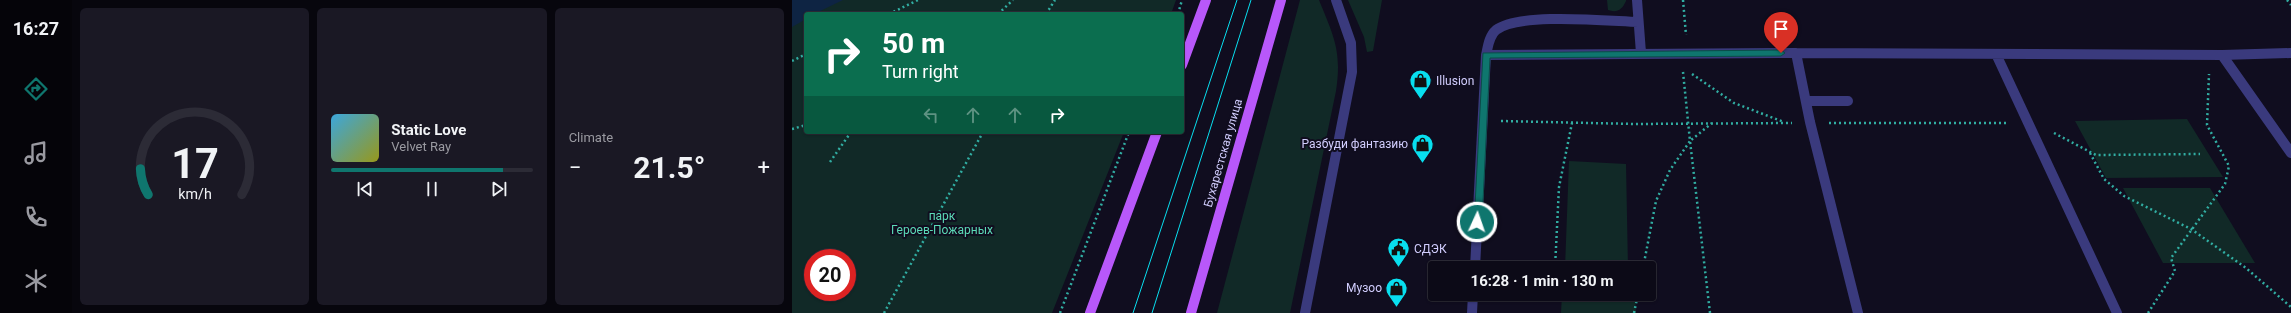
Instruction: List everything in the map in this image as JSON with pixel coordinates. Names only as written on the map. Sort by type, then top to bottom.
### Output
[{"type":"main road","points":[[1184,60],[1206,0]]},
{"type":"main road","name":"Бухарестская улица","points":[[1191,313],[1281,0]]},
{"type":"main road","points":[[1090,313],[1156,134]]},
{"type":"street","points":[[1305,313],[1352,72],[1351,43],[1336,0]]},
{"type":"street","points":[[1637,0],[1640,53]]},
{"type":"street","points":[[1474,261],[1486,55],[1489,38],[1500,27],[1520,21],[1638,22]]},
{"type":"street","points":[[1486,55],[1640,53],[2222,55],[2291,52]]},
{"type":"street","points":[[1796,53],[1810,122],[1858,313]]},
{"type":"street","points":[[1996,54],[2117,313]]},
{"type":"street","points":[[2222,55],[2291,153]]},
{"type":"street","points":[[1806,101],[1848,101]]},
{"type":"street","points":[[1472,313],[1473,301]]},
{"type":"path","points":[[893,12],[918,0]]},
{"type":"path","points":[[1000,12],[1013,0]]},
{"type":"path","points":[[1047,12],[1055,0]]},
{"type":"path","points":[[1179,12],[1182,0]]},
{"type":"path","points":[[1679,53],[1687,47],[1683,0]]},
{"type":"path","points":[[2287,0],[2291,5]]},
{"type":"path","points":[[792,61],[804,55]]},
{"type":"path","points":[[2148,313],[2175,271],[2171,258],[2225,184],[2229,166],[2207,125],[2210,55]]},
{"type":"path","points":[[1710,313],[1682,67],[1734,103],[1786,123]]},
{"type":"path","points":[[1482,121],[1689,124],[1810,122],[2034,122],[2096,155],[2200,154]]},
{"type":"path","points":[[1555,261],[1559,187],[1572,123]]},
{"type":"path","points":[[1644,261],[1656,201],[1670,170],[1690,141],[1712,123]]},
{"type":"path","points":[[792,129],[804,126]]},
{"type":"path","points":[[830,162],[849,134]]},
{"type":"path","points":[[884,313],[981,134]]},
{"type":"path","points":[[1060,313],[1128,134]]},
{"type":"path","points":[[2089,152],[2104,179],[2124,196],[2191,229],[2246,268],[2291,307]]},
{"type":"path","points":[[1634,313],[1637,301]]},
{"type":"green space","name":"парк Героев-Пожарных","points":[[792,0],[1176,0],[1172,12],[804,12],[804,134],[1123,134],[1052,313],[792,313]]},
{"type":"green space","points":[[1300,0],[1319,0],[1333,35],[1337,54],[1338,77],[1290,313],[1217,313]]},
{"type":"green space","points":[[1348,0],[1382,0],[1373,51],[1367,52],[1364,37]]},
{"type":"green space","points":[[1607,0],[1626,1],[1621,9],[1614,11],[1608,10]]},
{"type":"green space","points":[[2187,119],[2223,177],[2106,178],[2075,121]]},
{"type":"green space","points":[[1569,161],[1626,164],[1628,261],[1565,261]]},
{"type":"green space","points":[[2123,188],[2210,188],[2255,263],[2163,263]]},
{"type":"green space","points":[[1562,301],[1635,301],[1636,313],[1561,313]]},
{"type":"water","points":[[792,0],[843,0],[818,12],[804,12],[804,20],[792,27]]},
{"type":"tram line","points":[[1133,313],[1237,0]]},
{"type":"tram line","points":[[1152,313],[1251,0]]},
{"type":"place","name":"Illusion","points":[[1421,100]]},
{"type":"place","name":"Разбуди фантазию","points":[[1423,164]]},
{"type":"place","name":"СДЭК","points":[[1398,268]]},
{"type":"place","name":"Музоо","points":[[1397,308]]},
{"type":"route","points":[[1477,222],[1486,55],[1781,53]]}]
